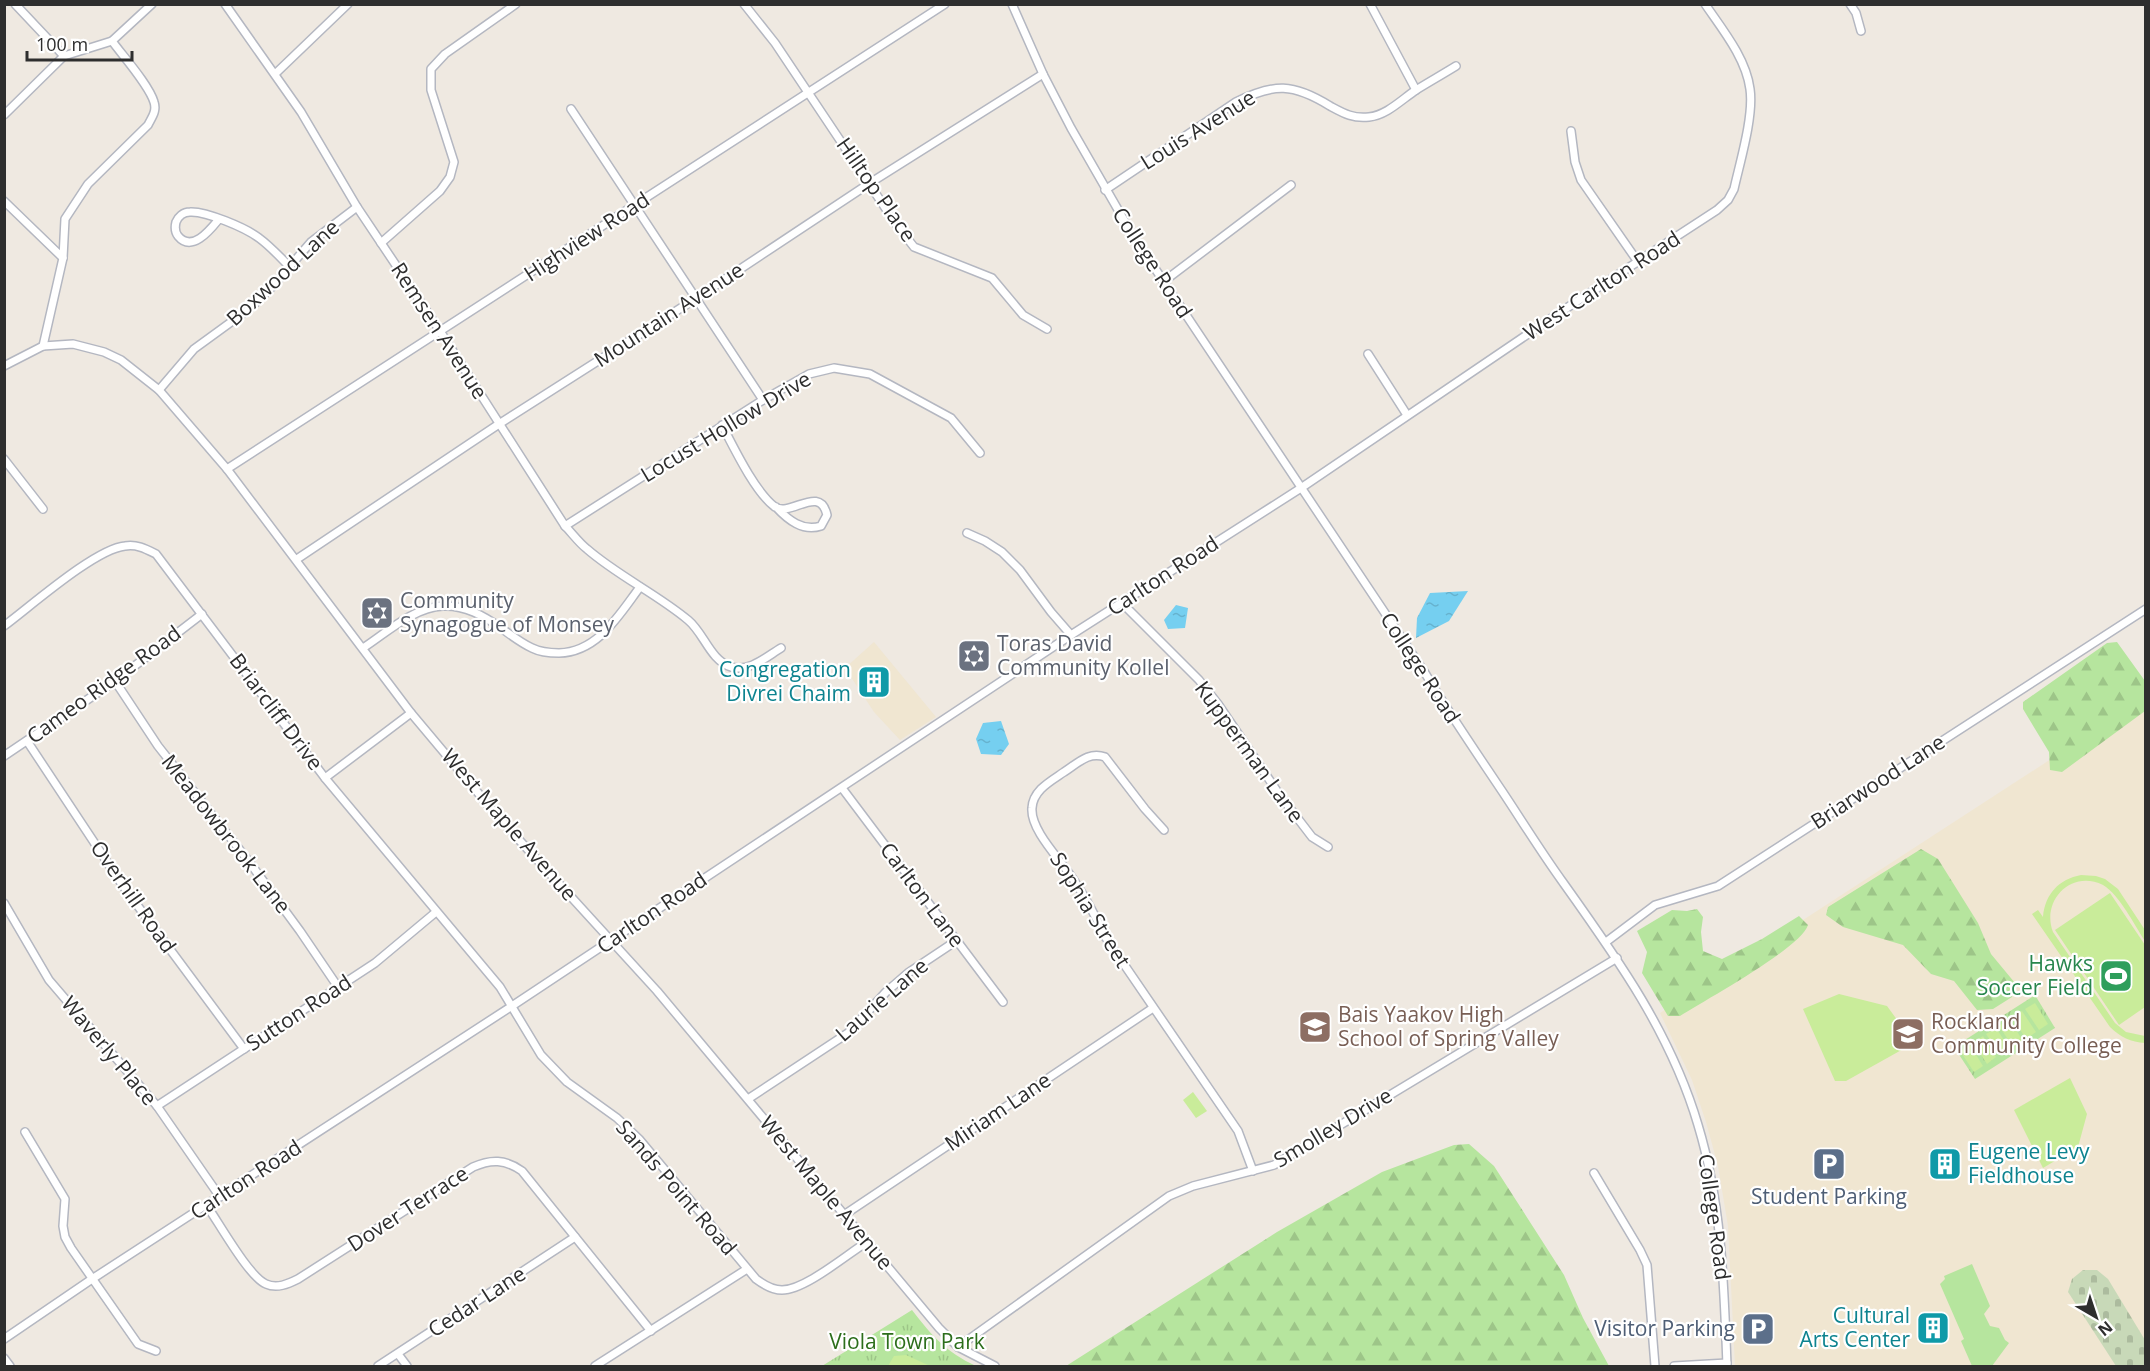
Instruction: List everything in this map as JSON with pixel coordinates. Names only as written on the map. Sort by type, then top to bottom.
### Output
[{"type":"street","points":[[15,4],[64,56]]},
{"type":"street","points":[[4,115],[64,56],[112,41],[152,4]]},
{"type":"street","name":"Remsen Avenue","points":[[225,4],[301,112],[357,207],[565,526],[586,549],[691,622],[719,660],[729,666],[744,668],[754,665],[781,648]]},
{"type":"street","points":[[275,74],[348,4]]},
{"type":"street","points":[[381,243],[440,190],[450,177],[454,162],[431,90],[431,69],[445,54],[516,4]]},
{"type":"street","name":"Hilltop Place","points":[[744,4],[775,43],[896,224],[914,247],[992,278],[1023,315],[1047,329]]},
{"type":"street","name":"Highview Road","points":[[227,469],[635,207],[807,92],[945,4]]},
{"type":"street","name":"College Road","points":[[1012,4],[1043,74],[1105,190],[1163,282],[1425,673],[1456,725],[1617,958],[1669,1047],[1691,1102],[1705,1148],[1719,1226],[1727,1365]]},
{"type":"street","points":[[1370,4],[1416,90]]},
{"type":"street","name":"West Carlton Road","points":[[1301,488],[1717,210],[1728,200],[1734,189],[1747,125],[1750,90],[1745,69],[1729,39],[1705,4]]},
{"type":"street","points":[[1850,4],[1856,13],[1861,31]]},
{"type":"street","points":[[43,346],[63,258],[65,219],[88,184],[148,125],[154,113],[155,103],[149,91],[112,41]]},
{"type":"street","name":"Louis Avenue","points":[[1105,190],[1236,102],[1257,91],[1279,87],[1298,90],[1314,96],[1347,116],[1369,117],[1383,113],[1456,66]]},
{"type":"street","name":"Mountain Avenue","points":[[297,559],[499,424],[695,299],[870,183],[1043,74]]},
{"type":"street","points":[[571,109],[763,400]]},
{"type":"street","points":[[1571,131],[1575,162],[1581,180],[1638,262]]},
{"type":"street","points":[[1163,282],[1291,185]]},
{"type":"street","points":[[4,201],[63,258]]},
{"type":"street","name":"Boxwood Lane","points":[[159,390],[194,349],[249,309],[311,242],[357,207]]},
{"type":"street","points":[[219,219],[204,236],[196,241],[187,241],[178,237],[175,231],[176,221],[182,214],[189,212],[219,219],[260,238],[290,267]]},
{"type":"street","name":"West Maple Avenue","points":[[4,366],[43,346],[73,344],[104,352],[121,360],[159,390],[227,469],[411,712],[500,819],[657,991],[939,1328],[958,1347],[995,1366]]},
{"type":"street","points":[[1368,354],[1407,415]]},
{"type":"street","name":"Locust Hollow Drive","points":[[565,526],[763,400],[809,374],[834,368],[870,374],[951,418],[980,453]]},
{"type":"street","points":[[722,425],[748,472],[764,495],[776,507],[790,521],[812,528],[821,526],[827,515],[824,507],[815,502],[805,502],[785,509],[776,507]]},
{"type":"street","points":[[4,459],[43,509]]},
{"type":"street","name":"Carlton Road","points":[[4,1339],[92,1279],[512,1006],[1071,635],[1301,488]]},
{"type":"street","points":[[967,533],[1002,552],[1020,570],[1071,635]]},
{"type":"street","name":"Briarcliff Drive","points":[[4,626],[94,558],[112,548],[127,545],[140,546],[156,554],[325,778],[500,987],[512,1006]]},
{"type":"street","points":[[363,648],[423,610],[442,606],[462,607],[485,616],[533,649],[550,653],[568,653],[589,645],[606,630],[640,587]]},
{"type":"street","name":"Kupperman Lane","points":[[1122,603],[1198,680],[1218,704],[1279,794],[1312,837],[1328,846]]},
{"type":"street","name":"Briarwood Lane","points":[[1606,942],[1655,905],[1668,899],[1718,886],[2145,609]]},
{"type":"street","name":"Cameo Ridge Road","points":[[4,756],[115,681],[202,614]]},
{"type":"street","name":"Meadowbrook Lane","points":[[115,681],[158,746],[247,859],[338,987]]},
{"type":"street","points":[[325,778],[411,712]]},
{"type":"street","name":"Overhill Road","points":[[27,741],[123,886],[244,1049]]},
{"type":"street","name":"Sophia Street","points":[[1164,830],[1105,757],[1097,754],[1086,758],[1045,785],[1036,795],[1032,807],[1032,820],[1038,831],[1074,880],[1094,912],[1106,939],[1238,1131],[1253,1171]]},
{"type":"street","name":"Carlton Lane","points":[[842,788],[1003,1002]]},
{"type":"street","name":"Waverly Place","points":[[4,903],[49,980],[157,1106],[220,1197]]},
{"type":"street","name":"Sutton Road","points":[[157,1106],[375,963],[436,912]]},
{"type":"street","name":"Laurie Lane","points":[[748,1099],[848,1033],[886,992],[908,973],[956,941]]},
{"type":"street","name":"Smolley Drive","points":[[958,1347],[1169,1196],[1192,1186],[1274,1165],[1617,958]]},
{"type":"street","name":"Sands Point Road","points":[[512,1006],[541,1055],[567,1082],[617,1118],[639,1139],[747,1269],[766,1286],[780,1290],[805,1283],[867,1242]]},
{"type":"street","name":"Miriam Lane","points":[[844,1215],[1153,1008]]},
{"type":"street","points":[[25,1132],[65,1199],[63,1226],[65,1237],[138,1344],[156,1351]]},
{"type":"street","name":"Dover Terrace","points":[[207,1206],[254,1275],[267,1285],[278,1286],[298,1279],[473,1167],[485,1161],[504,1162],[522,1171],[651,1331]]},
{"type":"street","points":[[1594,1173],[1647,1265],[1655,1366]]},
{"type":"street","name":"Cedar Lane","points":[[378,1366],[575,1238]]},
{"type":"street","points":[[595,1366],[747,1269]]},
{"type":"street","points":[[398,1354],[407,1366]]},
{"type":"street","points":[[4,1358],[10,1366]]},
{"type":"street","points":[[1674,1366],[1727,1365]]},
{"type":"shaded area","points":[[874,642],[936,717],[900,740],[874,712],[845,668]]},
{"type":"shaded area","name":"Rockland Community College","points":[[2145,698],[2145,1366],[1735,1366],[1728,1226],[1718,1166],[1692,1080],[1660,1013]]},
{"type":"green space","points":[[2117,642],[2145,681],[2145,711],[2062,772],[2050,770],[2049,752],[2023,709],[2023,702],[2107,643]]},
{"type":"green space","points":[[1921,849],[1938,859],[1978,923],[1991,954],[2015,983],[2012,997],[1993,1009],[1977,1010],[1954,981],[1931,974],[1903,945],[1843,927],[1826,915],[1828,907]]},
{"type":"green space","points":[[2081,875],[2105,879],[2118,889],[2145,930],[2145,941],[2115,895],[2103,885],[2091,881],[2080,881],[2070,885],[2055,899],[2050,920],[2053,932],[2115,1023],[2126,1032],[2145,1036],[2145,1043],[2126,1038],[2110,1027],[2032,914],[2038,910],[2043,917],[2047,901],[2054,889],[2066,880]]},
{"type":"green space","name":"Hawks Soccer Field","points":[[2110,893],[2145,945],[2145,1007],[2119,1025],[2055,930]]},
{"type":"green space","points":[[1697,909],[1703,917],[1701,932],[1703,951],[1722,959],[1762,939],[1799,916],[1808,925],[1802,935],[1789,947],[1751,973],[1680,1016],[1668,1016],[1642,973],[1647,952],[1637,931],[1672,910]]},
{"type":"green space","points":[[1839,994],[1887,1006],[1914,1043],[1846,1081],[1835,1081],[1803,1009]]},
{"type":"green space","points":[[2035,995],[2055,1028],[1975,1079],[1954,1047]]},
{"type":"green space","points":[[2035,1003],[2048,1024],[2039,1030],[2025,1009]]},
{"type":"green space","points":[[2022,1011],[2036,1032],[2026,1039],[2012,1017]]},
{"type":"green space","points":[[2009,1019],[2023,1041],[2013,1047],[1999,1026]]},
{"type":"green space","points":[[1996,1028],[2010,1049],[2000,1055],[1986,1034]]},
{"type":"green space","points":[[1983,1036],[1996,1057],[1987,1064],[1973,1043]]},
{"type":"green space","points":[[1970,1045],[1983,1066],[1974,1072],[1960,1051]]},
{"type":"green space","points":[[2070,1078],[2087,1114],[2078,1147],[2043,1168],[2014,1110]]},
{"type":"green space","points":[[1193,1092],[1207,1111],[1196,1118],[1183,1100]]},
{"type":"green space","points":[[1469,1144],[1494,1166],[1564,1275],[1583,1318],[1609,1366],[1066,1366],[1277,1232],[1382,1172],[1454,1145]]},
{"type":"green space","points":[[1972,1264],[1990,1306],[1984,1314],[1990,1326],[1999,1328],[2009,1343],[1992,1366],[1972,1366],[1961,1341],[1964,1339],[1940,1284],[1945,1279],[1944,1276]]},
{"type":"green space","points":[[2083,1270],[2097,1270],[2108,1279],[2145,1340],[2145,1366],[2116,1366],[2068,1292],[2072,1279]]},
{"type":"green space","name":"Viola Town Park","points":[[912,1310],[940,1343],[976,1366],[822,1366]]},
{"type":"green space","points":[[906,1355],[930,1366],[888,1366],[894,1356]]},
{"type":"water","points":[[1468,591],[1449,621],[1416,638],[1417,618],[1430,593]]},
{"type":"water","points":[[1176,605],[1188,608],[1185,628],[1168,629],[1164,620]]},
{"type":"water","points":[[1001,721],[1009,744],[1001,755],[981,754],[976,739],[983,723]]},
{"type":"place","name":"Community Synagogue of Monsey","points":[[377,613]]},
{"type":"place","name":"Toras David Community Kollel","points":[[974,656]]},
{"type":"place","name":"Congregation Divrei Chaim","points":[[874,682]]},
{"type":"place","name":"Hawks Soccer Field","points":[[2116,976]]},
{"type":"place","name":"Bais Yaakov High School of Spring Valley","points":[[1315,1027]]},
{"type":"place","name":"Rockland Community College","points":[[1908,1034]]},
{"type":"place","name":"Student Parking","points":[[1829,1164]]},
{"type":"place","name":"Eugene Levy Fieldhouse","points":[[1945,1164]]},
{"type":"place","name":"Cultural Arts Center","points":[[1933,1328]]},
{"type":"place","name":"Visitor Parking","points":[[1758,1329]]}]
